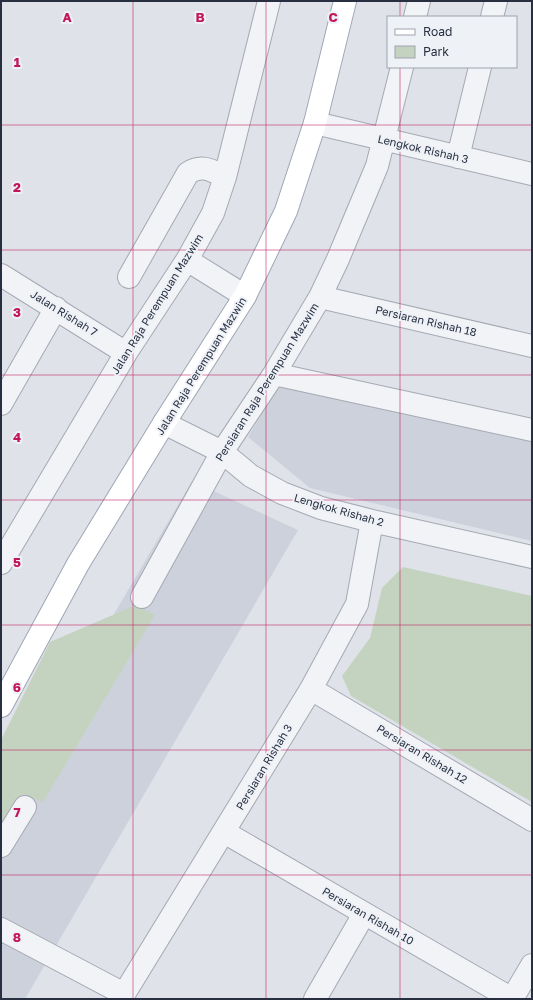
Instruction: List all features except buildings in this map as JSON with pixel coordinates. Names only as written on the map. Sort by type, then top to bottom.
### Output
[{"type":"main road","name":"Jalan Raja Perempuan Mazwin","points":[[1,706],[78,564],[164,423],[245,296],[286,211],[315,123],[345,1]]},
{"type":"street","name":"Jalan Raja Perempuan Mazwim","points":[[1,563],[126,353],[187,260],[212,213],[225,177],[269,1]]},
{"type":"street","points":[[415,16],[419,1]]},
{"type":"street","points":[[492,16],[496,1]]},
{"type":"street","name":"Persiaran Raja Perempuan Mazwim","points":[[142,597],[222,452],[274,374],[320,297],[338,259],[377,166],[402,68]]},
{"type":"street","points":[[458,157],[480,68]]},
{"type":"street","name":"Lengkok Rishah 3","points":[[315,123],[532,174]]},
{"type":"street","points":[[129,277],[188,174],[195,169],[205,168],[225,177]]},
{"type":"street","points":[[187,260],[245,296]]},
{"type":"street","name":"Jalan Rishah 7","points":[[1,274],[126,353]]},
{"type":"street","name":"Persiaran Rishah 18","points":[[320,297],[532,346]]},
{"type":"street","points":[[1,404],[56,308]]},
{"type":"street","points":[[274,374],[532,430]]},
{"type":"street","name":"Lengkok Rishah 2","points":[[164,423],[222,452],[252,476],[282,493],[321,508],[532,557]]},
{"type":"street","name":"Persiaran Rishah 3","points":[[123,997],[311,689],[357,604],[372,521]]},
{"type":"street","name":"Persiaran Rishah 12","points":[[311,689],[532,820]]},
{"type":"street","points":[[1,846],[25,807]]},
{"type":"street","name":"Persiaran Rishah 10","points":[[224,832],[512,999]]},
{"type":"street","points":[[314,999],[364,914]]},
{"type":"street","points":[[1,929],[123,997]]},
{"type":"street","points":[[512,999],[532,965]]},
{"type":"shaded area","points":[[285,376],[532,432],[532,541],[310,488],[248,437]]},
{"type":"shaded area","points":[[192,481],[298,530],[25,999],[1,999],[1,807]]},
{"type":"green space","points":[[403,567],[532,596],[532,802],[351,696],[342,676],[370,638],[382,588]]},
{"type":"green space","points":[[136,605],[155,615],[43,802],[23,794],[1,834],[1,740],[50,642]]}]
